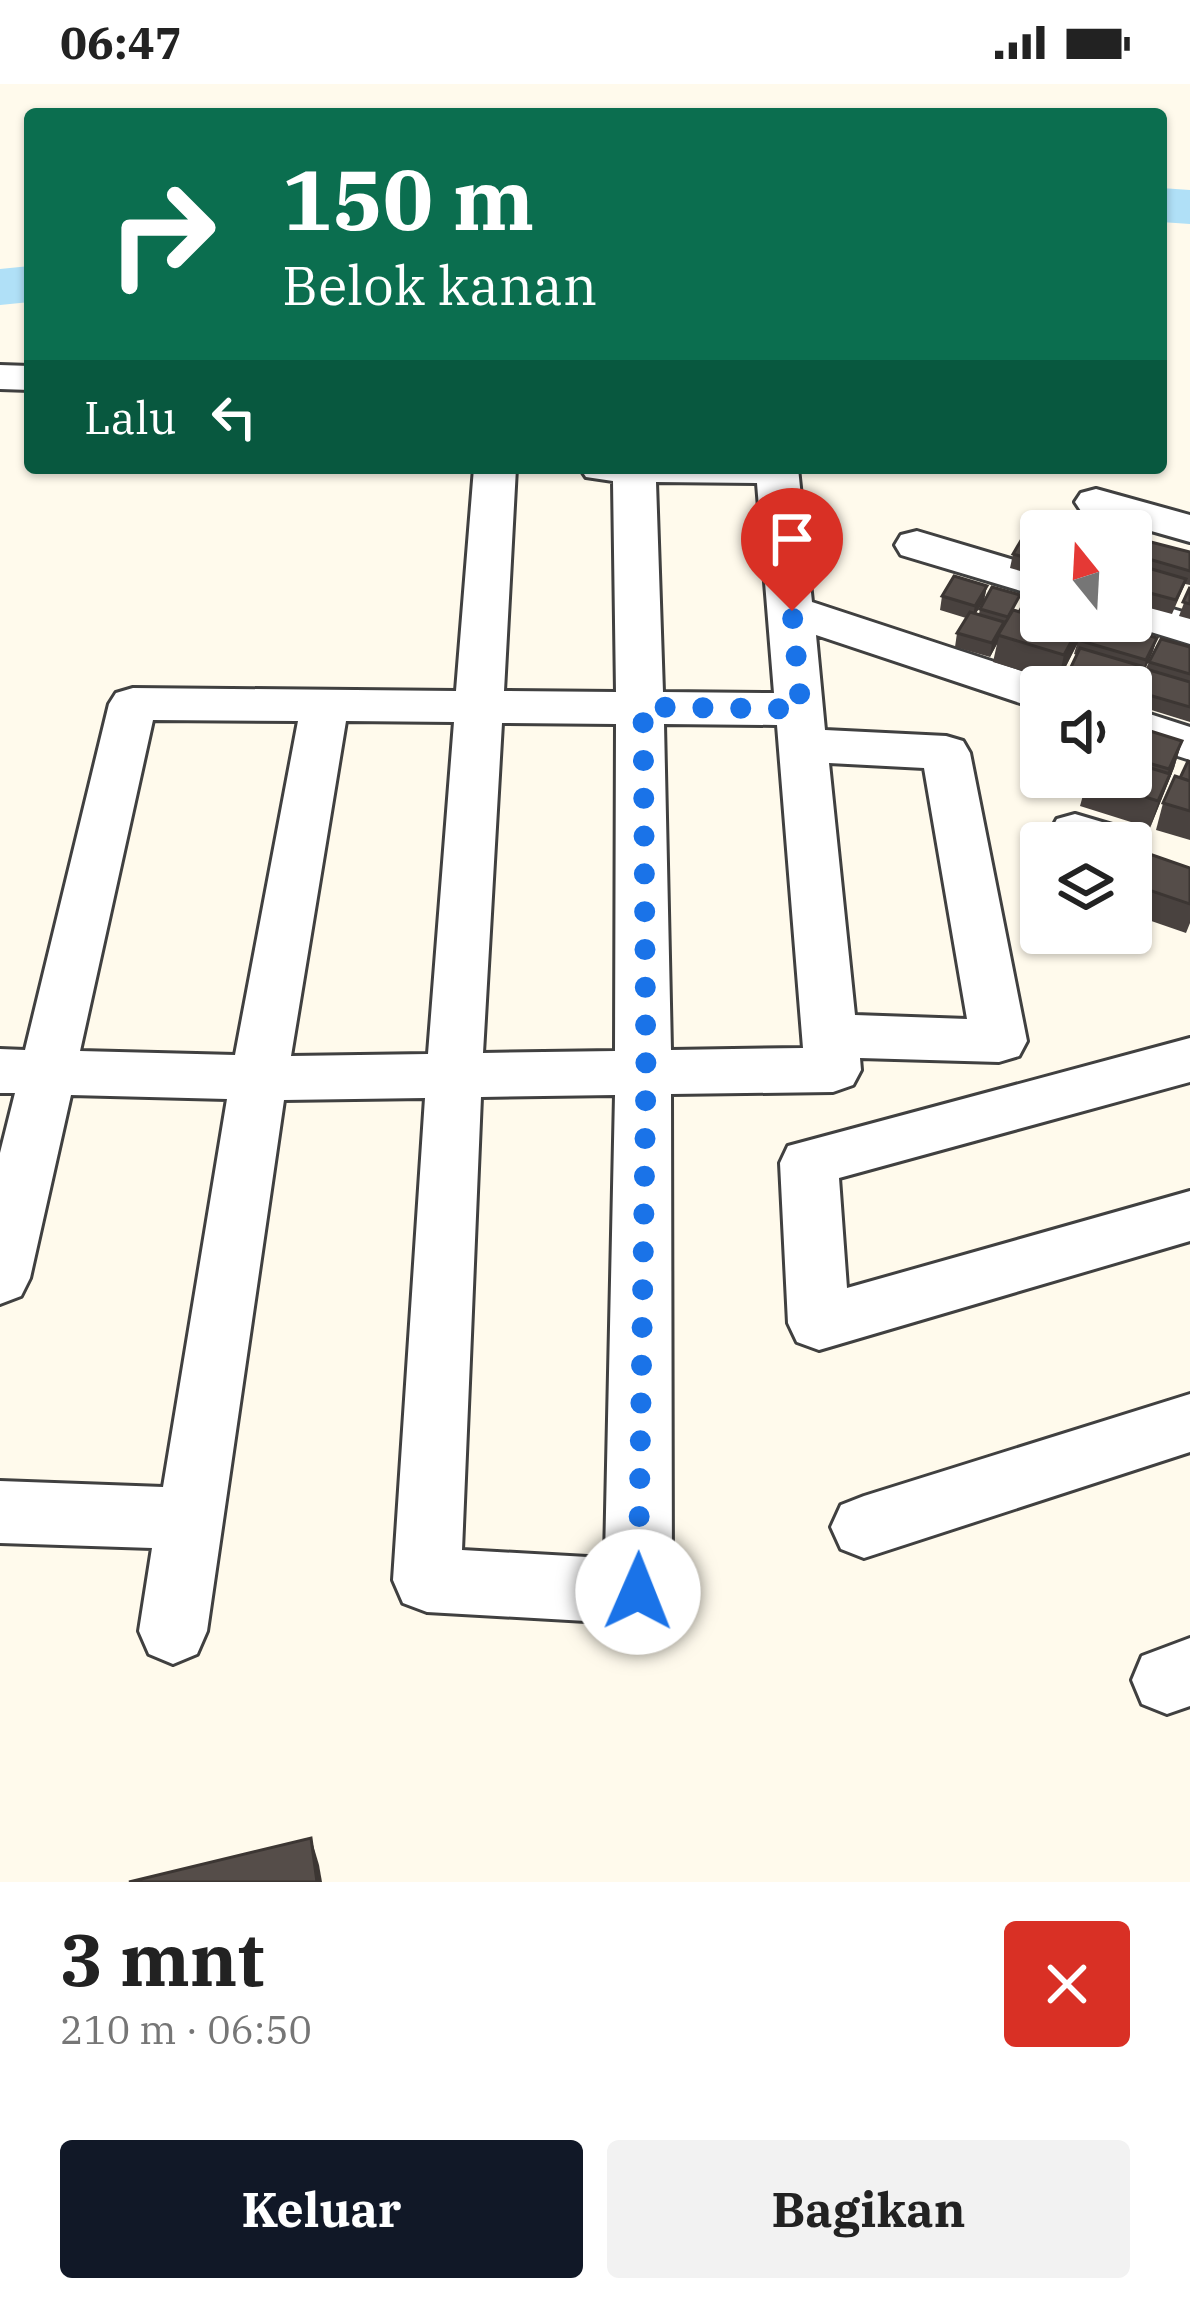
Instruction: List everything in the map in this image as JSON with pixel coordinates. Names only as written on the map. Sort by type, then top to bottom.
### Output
[{"type":"street","points":[[495,474],[454,1077],[427,1580],[638,1592],[646,1075],[643,707],[634,474]]},
{"type":"street","points":[[24,1070],[259,1078],[833,1070],[777,474]]},
{"type":"street","points":[[1096,502],[1190,529]]},
{"type":"street","points":[[917,545],[1020,577]]},
{"type":"street","points":[[792,611],[1020,687]]},
{"type":"street","points":[[1152,617],[1190,629]]},
{"type":"street","points":[[0,1277],[24,1070],[133,704],[643,707],[802,727],[946,753],[999,1042],[830,1036]]},
{"type":"street","points":[[173,1631],[259,1078],[325,706]]},
{"type":"street","points":[[1152,731],[1190,744]]},
{"type":"street","points":[[1190,1060],[809,1163],[819,1324],[1190,1216]]},
{"type":"street","points":[[864,1527],[1190,1423]]},
{"type":"street","points":[[0,1512],[193,1519]]},
{"type":"building","points":[[1152,542],[1190,552],[1190,571],[1152,560]]},
{"type":"building","points":[[1152,569],[1186,579],[1176,600],[1152,594]]},
{"type":"building","points":[[954,576],[987,586],[975,606],[942,596]]},
{"type":"building","points":[[992,587],[1020,595],[1008,617],[980,609]]},
{"type":"building","points":[[1013,610],[1020,612],[1020,642],[998,635]]},
{"type":"building","points":[[970,612],[1004,622],[992,643],[957,633]]},
{"type":"building","points":[[1152,637],[1157,638],[1146,660],[1085,642],[1152,642]]},
{"type":"building","points":[[1161,639],[1190,647],[1190,674],[1149,662]]},
{"type":"building","points":[[1021,642],[1071,642],[1064,655]]},
{"type":"building","points":[[1080,648],[1141,666],[1071,666]]},
{"type":"building","points":[[1152,671],[1190,682],[1190,707],[1152,696]]},
{"type":"building","points":[[1152,732],[1182,741],[1169,769],[1152,764]]},
{"type":"building","points":[[1190,762],[1190,781],[1180,778]]},
{"type":"building","points":[[1152,768],[1170,774],[1158,801],[1148,798],[1152,798]]},
{"type":"building","points":[[1175,776],[1190,781],[1190,811],[1163,803]]},
{"type":"building","points":[[1152,855],[1190,868],[1190,904],[1152,891]]},
{"type":"building","points":[[311,1838],[317,1882],[129,1882]]},
{"type":"waterway","points":[[1167,205],[1190,207]]},
{"type":"waterway","points":[[0,287],[24,285]]},
{"type":"route","points":[[638,1592],[646,1075],[643,707],[801,709],[792,611]]}]
